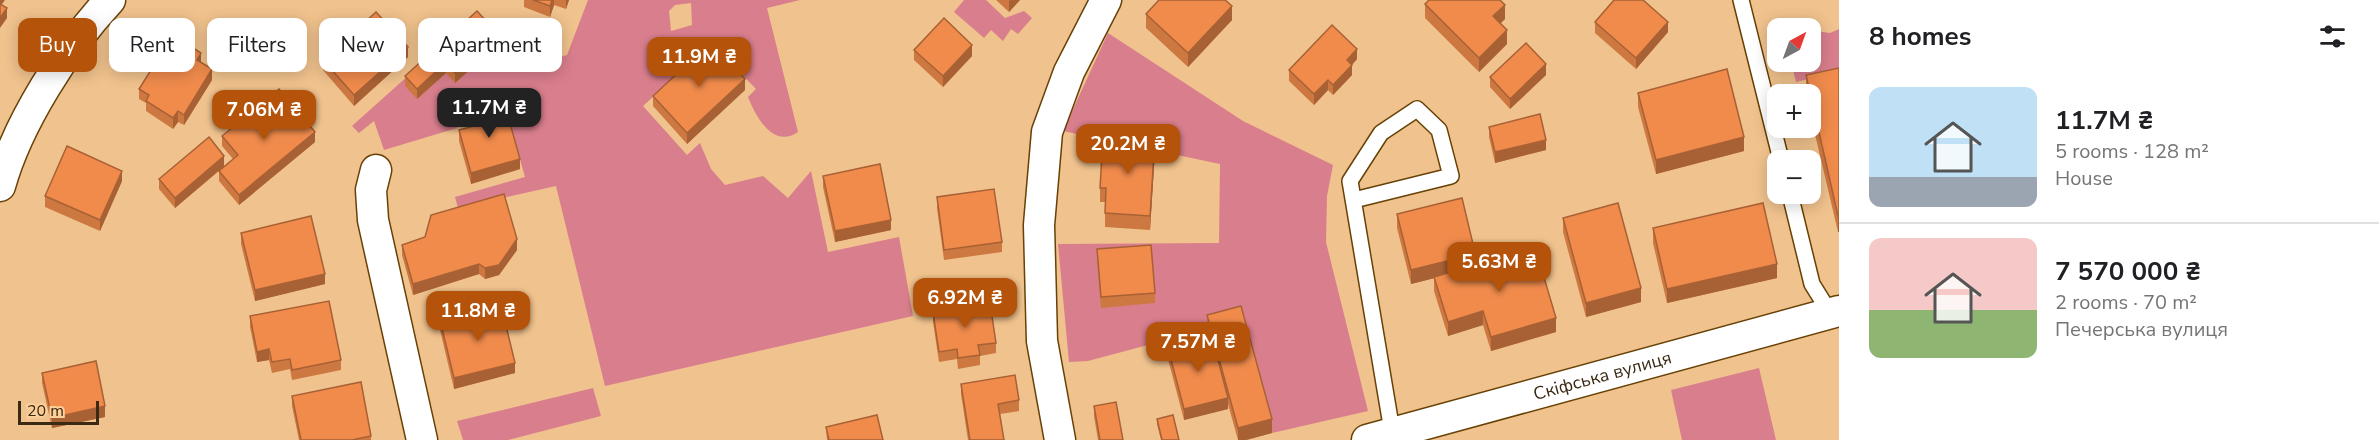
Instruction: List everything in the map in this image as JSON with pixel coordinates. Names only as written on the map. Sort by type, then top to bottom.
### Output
[{"type":"street","points":[[0,186],[30,113],[64,57],[110,0]]},
{"type":"street","points":[[1059,440],[1042,341],[1040,225],[1047,132],[1070,72],[1106,0]]},
{"type":"street","points":[[376,170],[371,190],[373,220],[422,440]]},
{"type":"street","name":"Скіфська вулиця","points":[[1384,438],[1835,312]]},
{"type":"lane","points":[[1741,0],[1778,150]]},
{"type":"lane","points":[[1353,200],[1451,177],[1439,130],[1417,109],[1381,133],[1350,181],[1384,438]]},
{"type":"lane","points":[[1792,204],[1812,284],[1835,312]]},
{"type":"shaded area","points":[[588,0],[800,0],[767,8],[798,132],[781,137],[773,134],[767,128],[748,97],[756,89],[712,43],[643,106],[687,155],[700,143],[711,169],[725,185],[763,176],[788,198],[811,171],[828,252],[899,237],[913,316],[605,386],[556,186],[458,208],[455,197],[525,177],[504,104],[454,119],[457,128],[384,150],[374,121],[359,133],[352,126],[418,67],[418,72],[562,72],[562,56],[567,55]],"holes":[[[691,3],[692,25],[671,31],[669,11],[675,5]]]},
{"type":"shaded area","points":[[964,0],[986,0],[1005,18],[1024,11],[1032,18],[1018,34],[1011,29],[1003,41],[991,30],[984,38],[954,12]]},
{"type":"shaded area","points":[[478,13],[483,18],[472,18]]},
{"type":"shaded area","points":[[1839,29],[1839,72],[1796,82],[1794,72],[1821,72],[1821,32],[1830,33]]},
{"type":"shaded area","points":[[1108,33],[1243,121],[1333,165],[1327,196],[1326,242],[1368,411],[1272,433],[1241,320],[1088,361],[1069,362],[1058,244],[1219,243],[1220,164],[1063,131]]},
{"type":"shaded area","points":[[1759,368],[1776,440],[1682,440],[1671,390]]},
{"type":"shaded area","points":[[593,388],[601,416],[508,440],[463,440],[457,421]]},
{"type":"building","points":[[533,0],[552,0],[550,6]]},
{"type":"building","points":[[1159,0],[1225,0],[1232,6],[1188,53],[1146,14]]},
{"type":"building","points":[[1429,0],[1500,0],[1505,5],[1493,16],[1507,30],[1479,58],[1425,4]]},
{"type":"building","points":[[1614,0],[1643,0],[1668,22],[1636,58],[1595,22]]},
{"type":"building","points":[[0,4],[7,8],[0,18]]},
{"type":"building","points":[[477,11],[483,18],[469,18]]},
{"type":"building","points":[[376,12],[381,18],[369,18]]},
{"type":"building","points":[[944,18],[972,45],[943,76],[914,50]]},
{"type":"building","points":[[1332,25],[1357,49],[1347,60],[1352,65],[1333,85],[1328,80],[1314,94],[1289,70]]},
{"type":"building","points":[[711,42],[745,79],[687,133],[653,96]]},
{"type":"building","points":[[1526,43],[1546,64],[1510,99],[1490,77]]},
{"type":"building","points":[[195,49],[201,53],[197,60],[207,66],[207,72],[210,72],[184,115],[178,111],[173,118],[146,101],[149,95],[139,89],[150,72],[195,72]]},
{"type":"building","points":[[418,64],[418,72],[435,72],[417,89],[405,76]]},
{"type":"building","points":[[1839,68],[1838,216],[1820,138],[1821,84],[1808,84],[1806,75]]},
{"type":"building","points":[[1727,69],[1744,137],[1656,160],[1638,93]]},
{"type":"building","points":[[334,72],[380,72],[354,95]]},
{"type":"building","points":[[279,89],[315,132],[239,195],[219,171],[238,155],[222,136]]},
{"type":"building","points":[[504,102],[520,159],[471,173],[459,130],[474,126],[470,112]]},
{"type":"building","points":[[1540,114],[1546,140],[1495,152],[1489,127]]},
{"type":"building","points":[[1109,134],[1155,137],[1150,216],[1105,213],[1106,188],[1100,188],[1102,154],[1108,154]]},
{"type":"building","points":[[209,137],[224,156],[175,198],[159,179]]},
{"type":"building","points":[[67,146],[122,171],[100,220],[45,196]]},
{"type":"building","points":[[880,164],[891,220],[835,231],[823,176]]},
{"type":"building","points":[[994,189],[1002,242],[944,250],[937,197]]},
{"type":"building","points":[[504,194],[517,239],[499,265],[485,268],[479,264],[413,284],[402,245],[425,237],[431,215]]},
{"type":"building","points":[[1462,198],[1473,244],[1460,247],[1463,257],[1411,270],[1397,214]]},
{"type":"building","points":[[1618,203],[1641,288],[1586,303],[1563,218]]},
{"type":"building","points":[[1763,203],[1777,264],[1667,289],[1653,228]]},
{"type":"building","points":[[311,216],[325,274],[255,290],[241,233]]},
{"type":"building","points":[[1151,245],[1155,293],[1101,297],[1097,249]]},
{"type":"building","points":[[1535,247],[1556,318],[1491,337],[1483,311],[1448,322],[1434,277]]},
{"type":"building","points":[[329,301],[341,360],[292,370],[290,359],[272,362],[269,349],[257,352],[250,316]]},
{"type":"building","points":[[990,303],[996,343],[978,345],[980,355],[958,358],[957,349],[939,352],[933,312]]},
{"type":"building","points":[[501,305],[515,363],[454,378],[440,320]]},
{"type":"building","points":[[1241,306],[1272,419],[1238,428],[1207,315]]},
{"type":"building","points":[[1212,337],[1228,398],[1184,409],[1168,348]]},
{"type":"building","points":[[96,361],[105,406],[52,418],[42,373]]},
{"type":"building","points":[[1015,375],[1019,400],[998,404],[1004,440],[970,440],[961,384]]},
{"type":"building","points":[[361,382],[371,436],[352,440],[301,440],[292,396]]},
{"type":"building","points":[[1116,402],[1123,440],[1100,440],[1094,406]]},
{"type":"building","points":[[877,415],[883,440],[829,440],[826,427]]},
{"type":"building","points":[[1173,415],[1179,440],[1162,440],[1157,419]]}]
